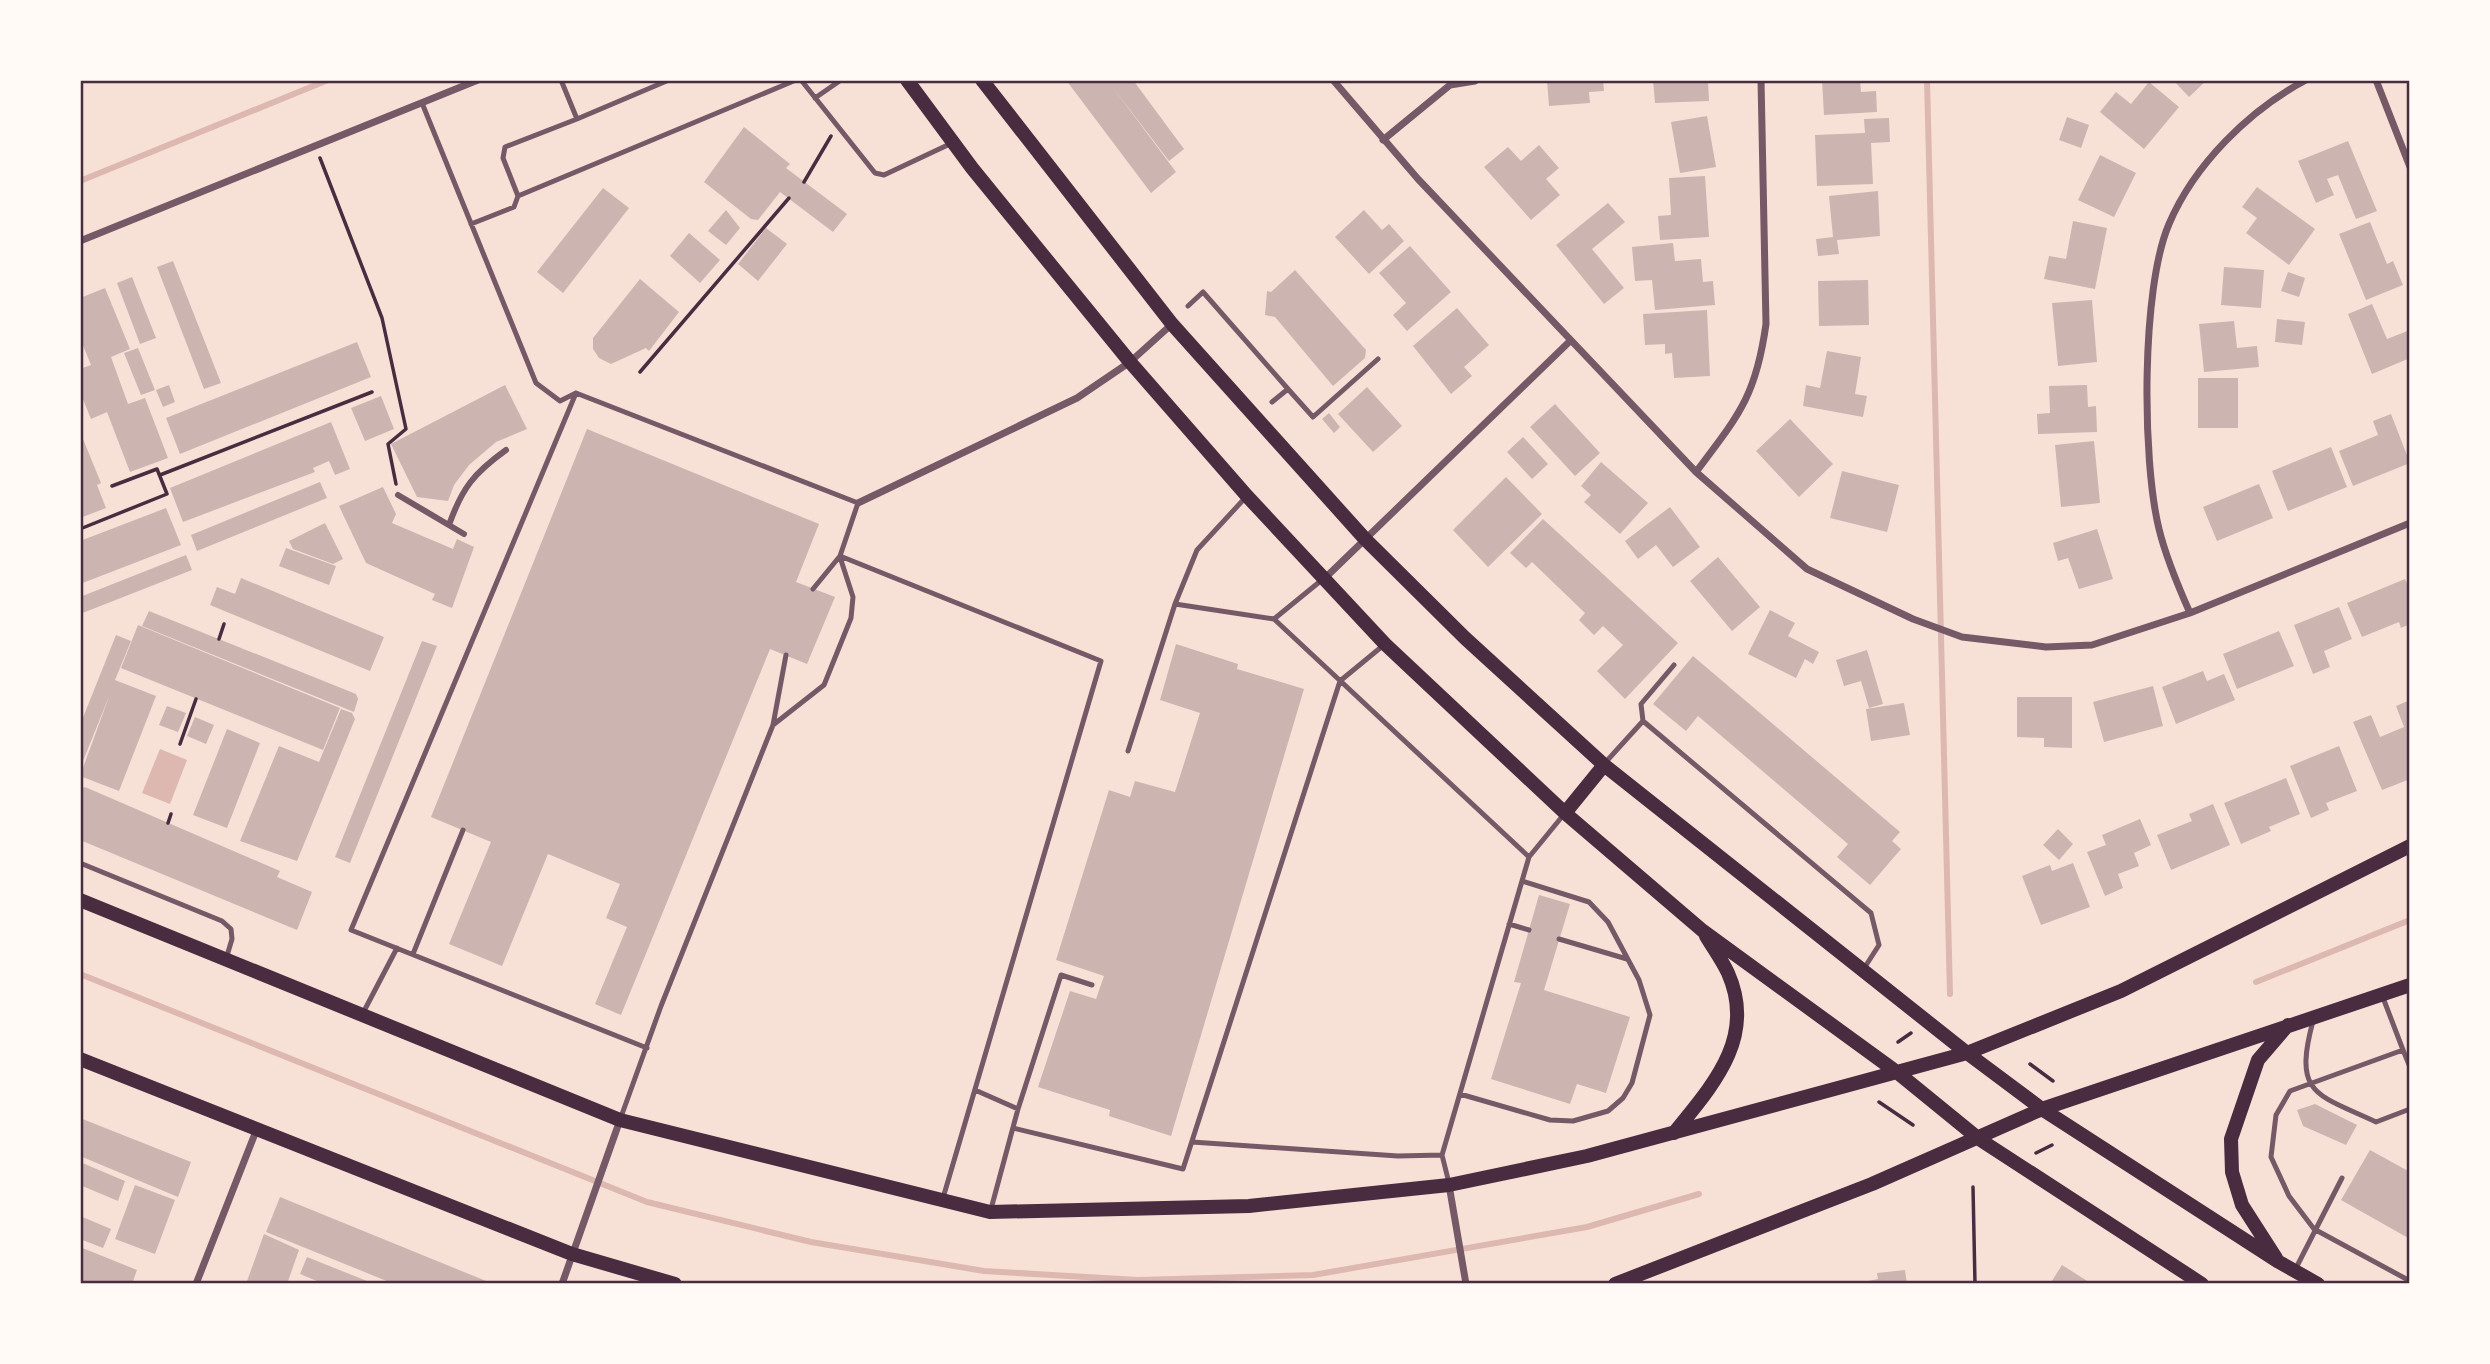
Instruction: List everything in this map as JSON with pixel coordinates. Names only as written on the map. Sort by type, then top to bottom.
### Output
[{"type":"main road","points":[[907,80],[953,142],[1130,362],[1247,496],[1385,644],[1565,813],[1703,931],[1898,1073],[1979,1139],[2202,1283]]},
{"type":"main road","points":[[982,80],[1172,324],[1365,540],[1465,638],[1604,765],[2042,1110],[2279,1262],[2318,1283]]},
{"type":"main road","points":[[1565,813],[1604,765]]},
{"type":"main road","points":[[80,900],[363,1013],[620,1120],[990,1212],[1250,1206],[1449,1185],[1587,1156],[1898,1073],[1966,1052],[2121,991],[2410,846]]},
{"type":"main road","points":[[1674,1133],[1709,1090],[1734,1046],[1738,1009],[1728,974],[1703,931]]},
{"type":"main road","points":[[1615,1283],[1849,1194],[2042,1110],[2410,985]]},
{"type":"main road","points":[[2279,1262],[2242,1205],[2232,1172],[2231,1139],[2258,1060],[2288,1025]]},
{"type":"main road","points":[[80,1059],[572,1254],[675,1283]]},
{"type":"street","points":[[80,241],[478,80]]},
{"type":"street","points":[[1334,80],[1383,140],[1569,342],[1696,472],[1807,569],[1913,620],[1962,637],[2046,647],[2092,645],[2190,613],[2410,523]]},
{"type":"street","points":[[1696,472],[1743,409],[1753,389],[1762,355],[1766,324],[1761,80]]},
{"type":"street","points":[[2190,613],[2159,528],[2151,482],[2148,371],[2152,299],[2159,260],[2169,225],[2218,151],[2241,126],[2305,80]]},
{"type":"street","points":[[2376,80],[2410,167]]},
{"type":"street","points":[[1383,140],[1450,85],[1475,81]]},
{"type":"street","points":[[858,503],[1077,398],[1130,362],[1172,324]]},
{"type":"street","points":[[1324,579],[1569,342]]},
{"type":"street","points":[[449,525],[459,495],[472,478],[506,450]]},
{"type":"street","points":[[398,495],[464,534]]},
{"type":"street","points":[[562,1283],[620,1120]]},
{"type":"street","points":[[196,1283],[256,1131]]},
{"type":"street","points":[[1449,1185],[1466,1283]]},
{"type":"lane","points":[[561,80],[577,119]]},
{"type":"lane","points":[[471,224],[514,207],[518,195],[503,158],[505,147],[669,80]]},
{"type":"lane","points":[[518,195],[799,80],[875,173],[884,175],[953,142]]},
{"type":"lane","points":[[815,98],[841,80]]},
{"type":"lane","points":[[422,103],[536,383],[561,401],[576,393],[858,503],[840,556],[813,589]]},
{"type":"lane","points":[[1188,306],[1203,292],[1313,417],[1378,359]]},
{"type":"lane","points":[[1272,402],[1288,389]]},
{"type":"lane","points":[[576,393],[351,930],[646,1048]]},
{"type":"lane","points":[[1128,751],[1175,604],[1198,550],[1247,496]]},
{"type":"lane","points":[[773,725],[824,685],[851,618],[853,597],[840,556]]},
{"type":"lane","points":[[840,556],[1101,660],[943,1201]]},
{"type":"lane","points":[[1274,619],[1324,579]]},
{"type":"lane","points":[[1175,604],[1274,619],[1529,856]]},
{"type":"lane","points":[[1013,1128],[1183,1168],[1340,681],[1385,644]]},
{"type":"lane","points":[[620,1120],[773,725],[786,656]]},
{"type":"lane","points":[[1674,665],[1641,704],[1643,721],[1871,913],[1879,945],[1863,970]]},
{"type":"lane","points":[[1604,765],[1643,721]]},
{"type":"lane","points":[[1449,1185],[1442,1155],[1521,881],[1529,856],[1565,813]]},
{"type":"lane","points":[[413,954],[463,830]]},
{"type":"lane","points":[[80,863],[222,921],[231,929],[226,959]]},
{"type":"lane","points":[[1460,1094],[1550,1121],[1573,1121],[1608,1111],[1623,1098],[1632,1083],[1650,1015],[1639,980],[1608,922],[1589,902],[1521,881]]},
{"type":"lane","points":[[1509,924],[1529,930]]},
{"type":"lane","points":[[1559,939],[1628,959]]},
{"type":"lane","points":[[363,1013],[397,948]]},
{"type":"lane","points":[[990,1212],[1018,1109],[1061,975],[1092,985]]},
{"type":"lane","points":[[2382,995],[2410,1067]]},
{"type":"lane","points":[[2314,1016],[2305,1062],[2307,1082],[2321,1097],[2376,1122],[2410,1109]]},
{"type":"lane","points":[[2403,1050],[2307,1082],[2290,1091],[2276,1115],[2271,1157],[2289,1196],[2314,1229],[2410,1281]]},
{"type":"lane","points":[[975,1090],[1018,1109]]},
{"type":"lane","points":[[1192,1142],[1398,1156],[1442,1155]]},
{"type":"lane","points":[[2295,1271],[2342,1178]]},
{"type":"path","points":[[804,182],[837,125]]},
{"type":"path","points":[[315,147],[382,318],[406,429],[388,444],[398,495]]},
{"type":"path","points":[[640,372],[789,198]]},
{"type":"path","points":[[160,475],[372,391]]},
{"type":"path","points":[[80,529],[167,494],[157,469],[112,486]]},
{"type":"path","points":[[219,639],[224,624]]},
{"type":"path","points":[[180,744],[196,699]]},
{"type":"path","points":[[168,823],[171,814]]},
{"type":"path","points":[[1898,1042],[1911,1033]]},
{"type":"path","points":[[2029,1064],[2053,1081]]},
{"type":"path","points":[[1879,1102],[1913,1125]]},
{"type":"path","points":[[2036,1153],[2052,1144]]},
{"type":"path","points":[[1973,1187],[1975,1283]]},
{"type":"shaded area","points":[[160,749],[187,760],[170,804],[142,793]]},
{"type":"building","points":[[1066,80],[1133,80],[1184,149],[1169,161],[1111,85],[1176,172],[1151,193]]},
{"type":"building","points":[[1547,80],[1603,80],[1604,91],[1589,92],[1590,103],[1549,106]]},
{"type":"building","points":[[1653,80],[1708,80],[1709,101],[1655,103]]},
{"type":"building","points":[[1822,80],[1860,80],[1861,92],[1876,91],[1877,112],[1824,115]]},
{"type":"building","points":[[2173,80],[2207,80],[2189,97]]},
{"type":"building","points":[[2149,82],[2179,107],[2144,149],[2100,112],[2116,92],[2131,104]]},
{"type":"building","points":[[1707,116],[1716,167],[1680,173],[1671,122]]},
{"type":"building","points":[[2067,117],[2089,125],[2081,148],[2059,140]]},
{"type":"building","points":[[1889,118],[1890,142],[1871,143],[1873,184],[1817,186],[1815,135],[1865,133],[1864,119]]},
{"type":"building","points":[[744,127],[790,164],[786,168],[847,214],[833,232],[780,192],[758,220],[751,219],[704,182]]},
{"type":"building","points":[[2348,141],[2377,211],[2356,219],[2338,175],[2327,179],[2334,195],[2316,203],[2298,161]]},
{"type":"building","points":[[1539,145],[1559,168],[1546,179],[1560,195],[1531,220],[1484,167],[1508,147],[1521,161]]},
{"type":"building","points":[[2100,155],[2136,173],[2114,217],[2078,200]]},
{"type":"building","points":[[1705,176],[1709,237],[1660,240],[1658,216],[1671,215],[1669,178]]},
{"type":"building","points":[[2257,187],[2315,229],[2289,265],[2246,233],[2257,218],[2242,207]]},
{"type":"building","points":[[603,188],[629,208],[563,293],[537,272]]},
{"type":"building","points":[[1878,191],[1880,236],[1837,240],[1839,254],[1818,256],[1816,239],[1833,237],[1829,196]]},
{"type":"building","points":[[1608,203],[1625,222],[1592,249],[1624,288],[1604,304],[1556,245]]},
{"type":"building","points":[[726,210],[740,228],[726,245],[708,231]]},
{"type":"building","points":[[1364,210],[1382,230],[1389,224],[1404,241],[1369,274],[1335,237]]},
{"type":"building","points":[[2073,221],[2107,228],[2095,289],[2044,279],[2049,256],[2066,259]]},
{"type":"building","points":[[2370,222],[2387,264],[2393,261],[2403,285],[2366,300],[2339,234]]},
{"type":"building","points":[[766,228],[787,244],[758,281],[738,264]]},
{"type":"building","points":[[689,233],[720,260],[700,283],[670,256]]},
{"type":"building","points":[[1673,243],[1675,261],[1701,259],[1703,282],[1713,281],[1715,305],[1655,310],[1652,280],[1635,281],[1632,247]]},
{"type":"building","points":[[1410,246],[1451,292],[1407,331],[1393,315],[1406,303],[1379,273]]},
{"type":"building","points":[[173,261],[221,383],[204,389],[157,267]]},
{"type":"building","points":[[2224,267],[2264,270],[2261,308],[2221,305]]},
{"type":"building","points":[[1295,270],[1366,350],[1365,358],[1333,386],[1275,317],[1265,315],[1267,291],[1271,292]]},
{"type":"building","points":[[2288,272],[2305,278],[2299,297],[2281,291]]},
{"type":"building","points":[[132,277],[156,338],[140,344],[117,283]]},
{"type":"building","points":[[640,279],[679,312],[649,351],[646,348],[611,364],[599,358],[593,349],[593,338]]},
{"type":"building","points":[[1868,280],[1869,325],[1819,326],[1818,281]]},
{"type":"building","points":[[105,288],[130,349],[111,357],[128,404],[145,398],[168,458],[130,472],[107,412],[91,419],[80,392],[80,369],[91,365],[80,338],[80,298]]},
{"type":"building","points":[[2092,300],[2097,362],[2058,366],[2052,303]]},
{"type":"building","points":[[2372,304],[2387,339],[2410,330],[2410,358],[2372,374],[2348,314]]},
{"type":"building","points":[[1457,308],[1489,345],[1464,367],[1472,376],[1451,394],[1413,346]]},
{"type":"building","points":[[1707,310],[1710,376],[1674,378],[1672,353],[1665,354],[1665,344],[1645,345],[1643,314]]},
{"type":"building","points":[[2277,319],[2305,322],[2302,345],[2275,342]]},
{"type":"building","points":[[2234,321],[2237,348],[2257,346],[2259,367],[2204,372],[2199,324]]},
{"type":"building","points":[[357,342],[371,377],[180,454],[166,418]]},
{"type":"building","points":[[138,348],[155,390],[141,395],[124,353]]},
{"type":"building","points":[[1827,351],[1861,357],[1855,394],[1867,396],[1863,417],[1803,406],[1806,385],[1820,388]]},
{"type":"building","points":[[2198,378],[2238,378],[2238,428],[2198,428]]},
{"type":"building","points":[[169,385],[175,402],[163,407],[156,390]]},
{"type":"building","points":[[505,385],[527,429],[496,442],[469,465],[454,485],[448,501],[417,497],[391,444]]},
{"type":"building","points":[[2087,385],[2088,407],[2096,406],[2097,432],[2038,434],[2037,414],[2050,413],[2049,386]]},
{"type":"building","points":[[1367,387],[1402,426],[1373,452],[1338,414]]},
{"type":"building","points":[[381,396],[394,429],[365,441],[351,408]]},
{"type":"building","points":[[1555,404],[1600,453],[1575,476],[1530,427]]},
{"type":"building","points":[[1329,413],[1340,427],[1334,433],[1322,419]]},
{"type":"building","points":[[2391,414],[2410,463],[2353,486],[2339,451],[2378,435],[2373,421]]},
{"type":"building","points":[[1790,419],[1833,464],[1799,497],[1756,451]]},
{"type":"building","points":[[331,422],[350,469],[335,475],[329,461],[313,468],[315,472],[183,522],[170,488]]},
{"type":"building","points":[[587,429],[819,524],[796,582],[835,597],[807,664],[770,649],[621,1015],[595,1004],[627,927],[606,918],[620,884],[548,854],[502,966],[449,944],[491,842],[431,817]]},
{"type":"building","points":[[1523,437],[1548,464],[1532,479],[1507,452]]},
{"type":"building","points":[[83,439],[101,483],[97,485],[106,508],[80,518],[80,440]]},
{"type":"building","points":[[2094,441],[2100,503],[2061,507],[2055,445]]},
{"type":"building","points":[[2331,447],[2347,487],[2288,511],[2272,471]]},
{"type":"building","points":[[1601,462],[1648,503],[1620,534],[1584,502],[1591,495],[1581,486]]},
{"type":"building","points":[[1842,471],[1899,485],[1887,532],[1830,518]]},
{"type":"building","points":[[1506,477],[1542,514],[1488,567],[1453,530]]},
{"type":"building","points":[[320,482],[327,498],[197,551],[191,535]]},
{"type":"building","points":[[2259,484],[2273,518],[2217,541],[2203,507]]},
{"type":"building","points":[[383,487],[396,514],[392,523],[453,549],[457,539],[474,547],[452,608],[432,600],[435,594],[366,563],[339,506]]},
{"type":"building","points":[[1670,507],[1700,547],[1673,567],[1656,545],[1638,559],[1625,541]]},
{"type":"building","points":[[166,508],[181,545],[80,584],[80,541]]},
{"type":"building","points":[[1543,519],[1678,643],[1625,699],[1597,671],[1623,645],[1603,626],[1594,635],[1579,620],[1585,613],[1532,562],[1526,568],[1510,553]]},
{"type":"building","points":[[325,523],[343,559],[333,564],[293,549],[289,541]]},
{"type":"building","points":[[2097,529],[2113,579],[2079,589],[2068,558],[2058,561],[2053,543]]},
{"type":"building","points":[[286,548],[336,566],[329,585],[279,566]]},
{"type":"building","points":[[186,555],[192,570],[80,614],[80,597]]},
{"type":"building","points":[[1718,557],[1760,607],[1732,631],[1690,581]]},
{"type":"building","points":[[241,578],[384,637],[370,671],[210,605],[217,587],[235,594]]},
{"type":"building","points":[[2405,579],[2410,590],[2410,624],[2401,628],[2399,622],[2362,637],[2347,603]]},
{"type":"building","points":[[2339,607],[2352,639],[2324,651],[2330,667],[2313,674],[2294,625]]},
{"type":"building","points":[[1770,610],[1795,623],[1788,636],[1819,652],[1813,664],[1805,659],[1796,678],[1748,654]]},
{"type":"building","points":[[149,611],[356,694],[358,699],[354,712],[142,626]]},
{"type":"building","points":[[138,625],[340,708],[323,750],[121,668]]},
{"type":"building","points":[[2279,631],[2294,666],[2237,689],[2223,654]]},
{"type":"building","points":[[116,635],[131,641],[115,680],[156,696],[119,791],[80,776],[110,694],[81,766],[80,725]]},
{"type":"building","points":[[422,641],[437,646],[350,863],[335,857]]},
{"type":"building","points":[[1176,644],[1238,664],[1237,669],[1304,689],[1171,1136],[1109,1116],[1110,1110],[1038,1087],[1070,991],[1096,999],[1104,976],[1056,960],[1109,790],[1130,797],[1135,781],[1175,792],[1200,713],[1160,700]]},
{"type":"building","points":[[1867,650],[1883,704],[1869,708],[1861,681],[1844,686],[1836,660]]},
{"type":"building","points":[[1693,656],[1900,832],[1892,841],[1901,849],[1870,885],[1837,857],[1848,844],[1698,716],[1686,731],[1653,704]]},
{"type":"building","points":[[2203,671],[2207,681],[2224,674],[2235,700],[2176,724],[2162,687]]},
{"type":"building","points":[[2153,686],[2163,726],[2104,742],[2093,702]]},
{"type":"building","points":[[2017,697],[2072,697],[2072,748],[2044,747],[2044,738],[2017,737]]},
{"type":"building","points":[[2410,700],[2410,779],[2382,790],[2353,722],[2371,715],[2380,737],[2404,727],[2396,706]]},
{"type":"building","points":[[1904,703],[1910,735],[1871,741],[1866,709]]},
{"type":"building","points":[[167,706],[186,713],[178,732],[159,725]]},
{"type":"building","points":[[341,709],[352,713],[355,719],[297,861],[240,841],[279,746],[319,762]]},
{"type":"building","points":[[195,717],[214,725],[206,744],[187,736]]},
{"type":"building","points":[[227,729],[260,743],[227,828],[193,815]]},
{"type":"building","points":[[2339,746],[2357,791],[2326,803],[2329,810],[2311,818],[2290,766]]},
{"type":"building","points":[[2286,778],[2300,814],[2269,827],[2271,831],[2241,844],[2224,803]]},
{"type":"building","points":[[85,787],[280,871],[277,877],[312,892],[297,930],[80,840],[80,789]]},
{"type":"building","points":[[2213,804],[2230,845],[2171,870],[2157,835],[2192,821],[2189,814]]},
{"type":"building","points":[[2140,819],[2151,845],[2134,853],[2139,866],[2118,874],[2123,888],[2105,896],[2087,852],[2106,845],[2102,835]]},
{"type":"building","points":[[2058,829],[2073,844],[2059,860],[2043,845]]},
{"type":"building","points":[[2073,863],[2090,907],[2041,925],[2022,876],[2050,865],[2052,871]]},
{"type":"building","points":[[1539,895],[1570,904],[1544,990],[1630,1017],[1606,1093],[1577,1084],[1570,1104],[1491,1079],[1521,983],[1514,982]]},
{"type":"building","points":[[2315,1104],[2357,1125],[2346,1145],[2303,1126],[2297,1110]]},
{"type":"building","points":[[80,1118],[191,1162],[178,1197],[80,1156]]},
{"type":"building","points":[[2370,1150],[2410,1172],[2410,1239],[2341,1200]]},
{"type":"building","points":[[80,1162],[125,1181],[118,1201],[80,1185]]},
{"type":"building","points":[[135,1185],[175,1200],[155,1254],[115,1239]]},
{"type":"building","points":[[280,1197],[491,1284],[394,1284],[266,1232]]},
{"type":"building","points":[[80,1216],[111,1229],[103,1248],[80,1239]]},
{"type":"building","points":[[264,1234],[299,1250],[287,1284],[246,1284]]},
{"type":"building","points":[[80,1247],[137,1270],[132,1284],[80,1284]]},
{"type":"building","points":[[307,1257],[372,1284],[324,1284],[300,1274]]},
{"type":"building","points":[[2062,1265],[2092,1284],[2050,1284]]},
{"type":"building","points":[[1905,1270],[1907,1284],[1854,1284],[1878,1279],[1877,1273]]},
{"type":"waterway","points":[[80,181],[328,80]]},
{"type":"waterway","points":[[1927,80],[1950,994]]},
{"type":"waterway","points":[[2256,982],[2410,920]]},
{"type":"waterway","points":[[80,974],[647,1202],[811,1242],[984,1271],[1138,1280],[1313,1275],[1587,1227],[1699,1194]]}]
